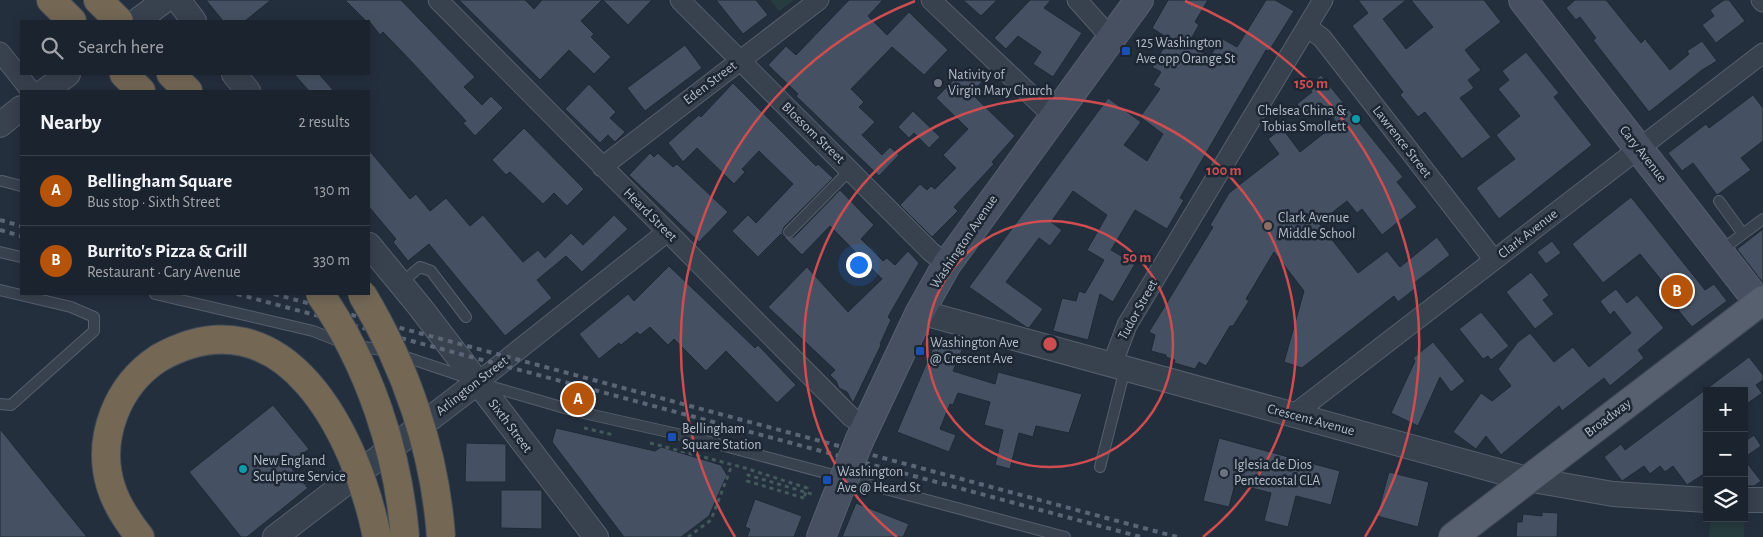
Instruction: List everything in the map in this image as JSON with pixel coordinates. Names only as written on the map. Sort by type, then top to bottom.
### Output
[{"type":"highway","points":[[51,0],[71,20]]},
{"type":"highway","points":[[98,0],[118,20]]},
{"type":"highway","points":[[125,75],[140,90]]},
{"type":"highway","points":[[172,75],[187,90]]},
{"type":"highway","points":[[321,295],[352,349],[376,403],[393,458],[405,537]]},
{"type":"highway","points":[[363,295],[392,349],[415,408],[431,466],[440,537]]},
{"type":"highway","points":[[140,537],[120,508],[111,487],[107,467],[108,438],[114,411],[122,396],[137,376],[159,358],[181,347],[196,343],[222,341],[238,342],[270,352],[300,373],[330,413],[352,456],[366,494],[376,537]]},
{"type":"main road","name":"Washington Avenue","points":[[821,537],[862,433],[920,312],[947,264],[1139,0]]},
{"type":"main road","name":"Cary Avenue","points":[[1523,0],[1719,252],[1762,304]]},
{"type":"main road","name":"Broadway","points":[[1453,537],[1762,304]]},
{"type":"street","points":[[138,20],[165,0]]},
{"type":"street","points":[[178,0],[193,20]]},
{"type":"street","name":"Heard Street","points":[[438,0],[851,417],[862,433]]},
{"type":"street","name":"Blossom Street","points":[[680,0],[931,252],[947,264]]},
{"type":"street","name":"Eden Street","points":[[602,167],[819,0]]},
{"type":"street","points":[[930,0],[1054,117]]},
{"type":"street","points":[[1077,0],[1112,39]]},
{"type":"street","name":"Tudor Street","points":[[1118,367],[1127,325],[1324,0]]},
{"type":"street","name":"Lawrence Street","points":[[1307,27],[1322,38],[1494,260]]},
{"type":"street","points":[[0,52],[20,69]]},
{"type":"street","name":"Clark Avenue","points":[[1293,415],[1763,54]]},
{"type":"street","points":[[27,75],[44,90]]},
{"type":"street","points":[[46,90],[67,75]]},
{"type":"street","points":[[235,75],[247,90]]},
{"type":"street","points":[[0,125],[20,109]]},
{"type":"street","name":"Arlington Street","points":[[275,537],[478,382],[667,232]]},
{"type":"street","name":"Sixth Street","points":[[370,246],[401,282],[596,537]]},
{"type":"street","name":"Crescent Avenue","points":[[920,312],[1527,480],[1613,494],[1703,500]]},
{"type":"street","points":[[1748,500],[1763,500]]},
{"type":"lane","points":[[789,232],[850,170]]},
{"type":"lane","points":[[2,181],[20,186]]},
{"type":"lane","points":[[1719,201],[1743,234]]},
{"type":"lane","points":[[1719,252],[1763,219]]},
{"type":"lane","points":[[0,252],[20,257]]},
{"type":"lane","points":[[401,282],[420,268],[431,271],[466,317]]},
{"type":"lane","points":[[0,290],[20,295]]},
{"type":"lane","points":[[0,404],[11,405],[94,331],[94,317],[71,307],[21,295]]},
{"type":"lane","points":[[159,295],[313,332],[346,344],[388,351],[511,394],[575,411],[695,438],[1065,537]]},
{"type":"lane","points":[[1100,468],[1118,367]]},
{"type":"path","points":[[574,426],[615,435]]},
{"type":"path","points":[[642,441],[732,465],[807,488],[804,498],[747,481],[748,475],[835,500]]},
{"type":"path","points":[[688,537],[712,520],[732,465]]},
{"type":"green space","points":[[770,0],[794,0],[779,11]]},
{"type":"green space","points":[[1710,522],[1744,522],[1744,537],[1709,537]]},
{"type":"building","points":[[206,0],[271,0],[246,20],[222,20]]},
{"type":"building","points":[[345,0],[401,0],[475,77],[464,87],[482,105],[491,96],[503,108],[475,136],[463,123],[466,121],[411,61],[383,32],[380,35],[370,20],[365,20]]},
{"type":"building","points":[[459,0],[525,0],[534,9],[542,0],[602,0],[581,21],[594,34],[591,37],[611,57],[594,74],[569,50],[540,80]]},
{"type":"building","points":[[603,0],[652,0],[628,25]]},
{"type":"building","points":[[716,0],[756,0],[768,15],[743,34]]},
{"type":"building","points":[[849,0],[883,0],[868,16],[887,35],[909,12],[948,50],[924,75],[892,47],[851,89],[864,102],[859,107],[875,122],[862,135],[882,155],[890,147],[899,155],[879,176],[796,96],[798,94],[768,65],[786,46],[796,55]]},
{"type":"building","points":[[963,0],[997,0],[981,16]]},
{"type":"building","points":[[1030,0],[1051,0],[1044,8],[1082,33],[1053,77],[1033,64],[1041,52],[1018,36],[1006,49],[994,38]]},
{"type":"building","points":[[1168,0],[1208,0],[1195,22],[1199,25],[1188,44],[1210,57],[1221,38],[1237,47],[1266,0],[1275,0],[1294,11],[1269,51],[1266,50],[1180,198],[1184,200],[1167,229],[1135,210],[1111,250],[1135,264],[1113,302],[1100,294],[1088,340],[1053,331],[1062,298],[1076,301],[1079,291],[1085,293],[1104,260],[1087,250],[1107,215],[1073,191],[1051,222],[1062,230],[1050,246],[1039,238],[1006,282],[1043,309],[1029,328],[1026,327],[969,287],[1108,98],[1141,122],[1124,145],[1147,161],[1163,134],[1140,117],[1160,89],[1153,85],[1161,72],[1152,67],[1169,39],[1152,28]]},
{"type":"building","points":[[1358,0],[1406,0],[1383,19],[1406,49],[1433,27],[1411,0],[1484,0],[1501,22],[1465,50],[1481,70],[1468,80],[1474,88],[1460,98],[1491,137],[1462,159],[1425,112],[1418,117],[1400,95],[1403,92],[1352,26],[1368,13]]},
{"type":"building","points":[[1575,0],[1606,0],[1641,43],[1645,39],[1670,70],[1689,54],[1687,51],[1702,41],[1717,61],[1702,70],[1649,112],[1593,40],[1596,38],[1580,17],[1576,20],[1566,8]]},
{"type":"building","points":[[1724,0],[1729,0],[1745,21],[1716,43],[1702,25],[1714,16],[1710,10]]},
{"type":"building","points":[[685,45],[702,68],[645,111],[627,88]]},
{"type":"building","points":[[1526,52],[1559,93],[1554,97],[1592,145],[1499,219],[1476,188],[1515,159],[1496,135],[1520,116],[1498,89],[1509,80],[1502,71]]},
{"type":"building","points":[[966,67],[982,82],[971,93],[1015,136],[992,162],[994,164],[954,207],[958,211],[932,237],[900,205],[920,184],[927,190],[931,186],[935,189],[956,168],[943,155],[968,129],[936,98]]},
{"type":"building","points":[[295,75],[320,75],[333,90],[308,90]]},
{"type":"building","name":"Clark Avenue Middle School","points":[[1321,75],[1403,177],[1397,182],[1417,207],[1382,235],[1362,209],[1357,213],[1347,201],[1319,223],[1358,273],[1387,251],[1400,267],[1437,237],[1450,255],[1413,284],[1416,288],[1398,302],[1394,296],[1302,368],[1284,362],[1304,291],[1274,252],[1246,299],[1249,301],[1233,326],[1230,326],[1206,366],[1199,362],[1195,369],[1174,363],[1175,360],[1166,357],[1166,355],[1151,351],[1155,335],[1149,332],[1213,227],[1210,225],[1229,193],[1279,154],[1268,139],[1282,128],[1300,152],[1337,123],[1321,103],[1306,115],[1297,104],[1312,92],[1307,86]]},
{"type":"building","points":[[733,83],[816,166],[818,164],[833,178],[784,227],[782,233],[785,237],[794,237],[840,190],[874,225],[861,239],[883,261],[887,258],[895,265],[908,251],[919,263],[888,317],[891,320],[881,345],[853,403],[847,392],[839,388],[836,381],[830,375],[835,370],[768,307],[807,267],[848,312],[882,279],[830,226],[802,255],[781,234],[758,257],[732,231],[748,215],[756,223],[793,184],[759,151],[742,169],[745,172],[734,184],[697,148],[683,162],[668,143],[699,115],[701,117]]},
{"type":"building","points":[[589,84],[616,112],[610,118],[625,132],[615,142],[608,135],[600,143],[565,109]]},
{"type":"building","points":[[1753,95],[1763,108],[1763,141],[1741,158],[1751,170],[1717,195],[1693,163],[1682,171],[1668,153],[1706,124],[1709,128]]},
{"type":"building","points":[[913,111],[940,137],[929,148],[914,133],[909,138],[898,127]]},
{"type":"building","points":[[524,128],[584,189],[567,206],[554,193],[543,204],[510,172],[506,175],[492,160]]},
{"type":"building","points":[[370,151],[410,199],[416,194],[430,211],[446,198],[470,226],[483,215],[523,262],[538,250],[545,258],[571,233],[583,245],[614,215],[628,229],[582,272],[566,256],[537,280],[552,298],[505,336],[429,244],[408,261],[393,242],[396,239],[370,208]]},
{"type":"building","points":[[650,153],[654,157],[658,153],[673,167],[677,164],[728,212],[699,242],[629,175]]},
{"type":"building","points":[[1631,197],[1705,290],[1714,284],[1727,301],[1692,327],[1678,310],[1683,307],[1640,254],[1603,283],[1572,244]]},
{"type":"building","points":[[1763,229],[1763,283],[1737,249]]},
{"type":"building","points":[[1552,241],[1561,253],[1546,264],[1537,252]]},
{"type":"building","points":[[669,266],[755,348],[758,345],[796,385],[777,403],[726,351],[706,371],[674,339],[668,345],[650,327],[640,335],[637,332],[621,345],[619,343],[599,359],[579,334],[628,294],[634,301]]},
{"type":"building","points":[[1531,272],[1549,295],[1543,300],[1554,314],[1535,329],[1506,292]]},
{"type":"building","points":[[1616,289],[1627,303],[1637,295],[1664,328],[1638,350],[1644,358],[1610,386],[1604,378],[1562,411],[1559,406],[1501,455],[1486,436],[1476,449],[1453,432],[1481,393],[1492,401],[1511,386],[1498,369],[1518,342],[1530,333],[1554,362],[1573,347],[1589,367],[1631,333],[1614,311],[1610,315],[1600,301]]},
{"type":"building","points":[[1481,312],[1509,346],[1491,360],[1488,356],[1483,359],[1459,329]]},
{"type":"building","points":[[936,341],[963,348],[953,371],[995,384],[998,372],[1082,394],[1069,433],[1036,426],[1033,437],[1019,433],[1010,469],[995,465],[1003,430],[984,425],[990,402],[958,393],[953,405],[950,404],[940,429],[956,435],[949,452],[897,432]]},
{"type":"building","points":[[1433,342],[1465,381],[1451,392],[1440,377],[1418,426],[1391,413],[1415,361],[1413,358]]},
{"type":"building","points":[[1749,357],[1763,375],[1763,380],[1756,385],[1762,393],[1748,403],[1748,387],[1709,387]]},
{"type":"building","points":[[1703,392],[1703,475],[1687,485],[1673,466],[1665,472],[1660,466],[1650,474],[1644,466],[1622,481],[1604,457],[1621,444],[1625,450]]},
{"type":"building","name":"New England Sculpture Service","points":[[273,405],[309,449],[289,465],[308,488],[247,537],[241,537],[189,472]]},
{"type":"building","points":[[556,428],[655,451],[661,447],[721,465],[727,475],[709,516],[681,537],[624,537],[552,442]]},
{"type":"building","points":[[0,429],[41,480],[87,537],[0,537]]},
{"type":"building","points":[[1754,435],[1761,446],[1748,455],[1748,439]]},
{"type":"building","points":[[1219,438],[1340,471],[1331,505],[1296,496],[1288,527],[1264,521],[1271,493],[1235,484],[1229,507],[1203,501]]},
{"type":"building","points":[[466,443],[506,444],[506,482],[465,482]]},
{"type":"building","points":[[1748,464],[1761,481],[1754,486],[1748,486]]},
{"type":"building","points":[[1389,472],[1429,482],[1418,527],[1377,516]]},
{"type":"building","points":[[501,490],[542,490],[542,529],[501,528]]},
{"type":"building","points":[[755,499],[802,516],[794,537],[747,537],[750,529],[745,527]]},
{"type":"building","points":[[856,503],[909,524],[903,537],[842,537]]},
{"type":"building","points":[[1542,512],[1558,513],[1557,537],[1516,537],[1517,522],[1522,522],[1523,514],[1542,516]]},
{"type":"railway","points":[[0,220],[20,226]]},
{"type":"railway","points":[[0,230],[20,236]]},
{"type":"railway","points":[[241,295],[1141,537]]},
{"type":"railway","points":[[278,295],[1177,537]]},
{"type":"place","name":"125 Washington Ave opp Orange St","points":[[1126,51]]},
{"type":"place","name":"Nativity of Virgin Mary Church","points":[[938,83]]},
{"type":"place","name":"Chelsea China & Tobias Smollett","points":[[1356,119]]},
{"type":"place","name":"Clark Avenue Middle School","points":[[1268,226]]},
{"type":"place","name":"Burrito's Pizza & Grill","points":[[1677,291]]},
{"type":"place","name":"Washington Ave @ Crescent Ave","points":[[920,351]]},
{"type":"place","name":"Bellingham Square","points":[[578,399]]},
{"type":"place","name":"Bellingham Square Station","points":[[672,437]]},
{"type":"place","name":"New England Sculpture Service","points":[[243,469]]},
{"type":"place","name":"Iglesia de Dios Pentecostal CLA","points":[[1224,473]]},
{"type":"place","name":"Washington Ave @ Heard St","points":[[827,480]]}]
